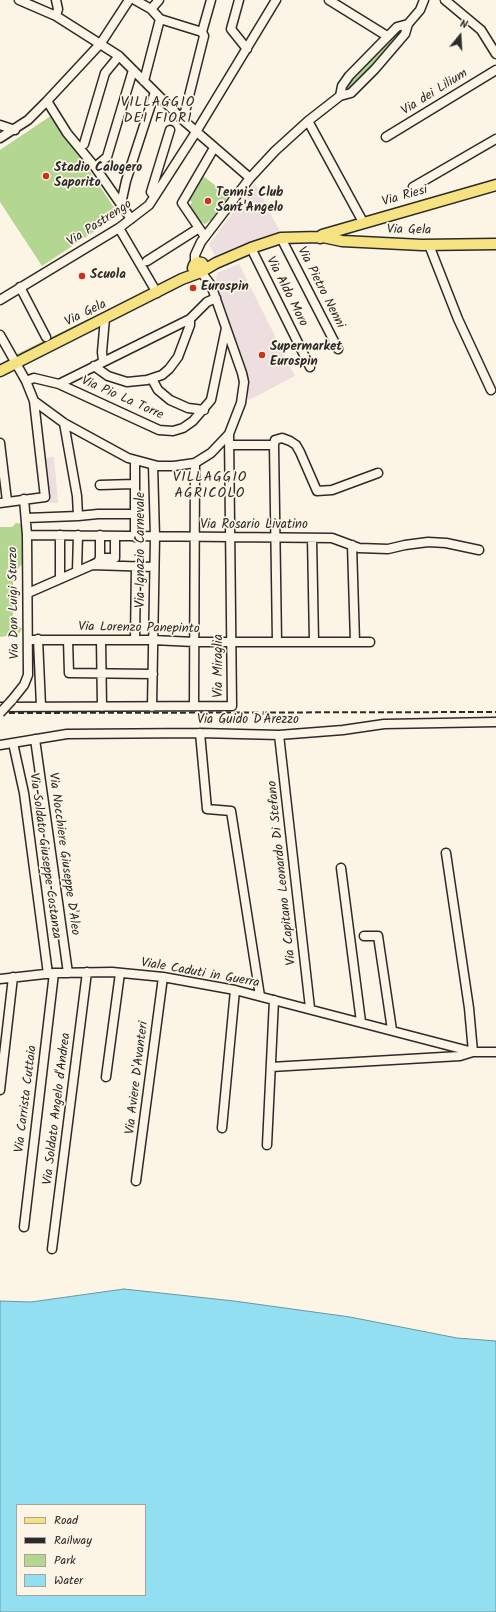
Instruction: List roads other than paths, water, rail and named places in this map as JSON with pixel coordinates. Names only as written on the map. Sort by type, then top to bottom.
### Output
[{"type":"main road","name":"Via Riesi","points":[[321,236],[363,222],[496,185]]},
{"type":"main road","name":"Via Gela","points":[[216,263],[251,248],[281,238],[321,236],[342,242],[429,245],[496,244]]},
{"type":"main road","points":[[200,267],[216,263]]},
{"type":"main road","name":"Via Gela","points":[[0,371],[157,293],[200,267]]},
{"type":"street","points":[[19,0],[56,16],[101,43],[119,56],[182,120],[250,178]]},
{"type":"street","points":[[56,0],[58,9],[56,16]]},
{"type":"street","points":[[0,138],[15,130],[28,120],[47,101],[101,43],[129,0]]},
{"type":"street","points":[[135,0],[151,9],[160,19],[202,32]]},
{"type":"street","points":[[151,9],[159,0]]},
{"type":"street","points":[[182,120],[204,36],[202,32],[211,0]]},
{"type":"street","points":[[238,0],[231,29],[246,49]]},
{"type":"street","name":"Via Pastrengo","points":[[0,300],[119,228],[149,205],[196,132],[276,0]]},
{"type":"street","points":[[329,0],[388,36]]},
{"type":"street","points":[[34,401],[64,422],[121,454],[135,460],[153,465],[174,466],[195,463],[211,453],[229,434],[241,403],[244,382],[216,298],[211,285],[200,267],[199,248],[205,237],[250,178],[275,151],[308,121],[340,96],[351,93],[375,69],[405,34],[408,24],[420,10],[424,0]]},
{"type":"street","points":[[445,0],[481,30],[496,54]]},
{"type":"street","points":[[144,82],[160,19]]},
{"type":"street","points":[[340,96],[342,86],[348,76],[397,27],[408,24]]},
{"type":"street","points":[[84,144],[106,73],[119,56]]},
{"type":"street","points":[[95,168],[107,157],[133,70]]},
{"type":"street","name":"Via dei Lilium","points":[[386,137],[496,70]]},
{"type":"street","points":[[121,204],[126,180],[155,92]]},
{"type":"street","points":[[47,101],[66,133],[95,168],[131,219]]},
{"type":"street","points":[[308,121],[363,222]]},
{"type":"street","points":[[0,125],[15,130]]},
{"type":"street","points":[[154,196],[151,192],[170,130]]},
{"type":"street","points":[[413,187],[496,139]]},
{"type":"street","points":[[205,237],[182,203],[214,148]]},
{"type":"street","points":[[119,228],[157,293]]},
{"type":"street","points":[[147,261],[199,228]]},
{"type":"street","name":"Via Pietro Nenni","points":[[281,238],[338,349]]},
{"type":"street","points":[[429,245],[458,319],[491,390]]},
{"type":"street","name":"Via Aldo Moro","points":[[251,248],[310,367]]},
{"type":"street","points":[[211,285],[212,270],[216,263]]},
{"type":"street","points":[[20,287],[46,337]]},
{"type":"street","points":[[59,384],[190,318],[207,302],[216,298]]},
{"type":"street","points":[[103,361],[102,352],[105,318]]},
{"type":"street","points":[[94,366],[108,376],[122,382],[152,379],[162,375],[174,364],[190,325],[190,318]]},
{"type":"street","name":"Via Pio La Torre","points":[[26,381],[34,378],[59,384],[159,430],[183,428],[204,410],[210,400],[226,327]]},
{"type":"street","points":[[0,335],[26,381],[34,401],[45,497],[4,502],[0,443]]},
{"type":"street","name":"Via Pio La Torre","points":[[152,379],[158,390],[164,396],[188,408],[204,410]]},
{"type":"street","points":[[188,408],[191,413],[189,424]]},
{"type":"street","points":[[64,422],[77,496],[78,516]]},
{"type":"street","name":"Via Miraglia","points":[[0,707],[232,706],[229,434]]},
{"type":"street","points":[[277,642],[275,440],[282,438],[290,441],[296,446],[317,491],[332,490],[378,473]]},
{"type":"street","points":[[230,445],[274,445]]},
{"type":"street","points":[[135,460],[135,537]]},
{"type":"street","points":[[194,706],[195,463]]},
{"type":"street","name":"Via Ignazio Carnevale","points":[[152,707],[155,537],[153,465]]},
{"type":"street","points":[[100,485],[134,484]]},
{"type":"street","name":"Via Don Luigi Sturzo","points":[[0,713],[24,685],[28,675],[27,535],[24,499]]},
{"type":"street","points":[[26,518],[98,514],[135,514]]},
{"type":"street","name":"Via Rosario Livatino","points":[[27,535],[332,538],[358,548],[388,549],[428,542],[446,543],[479,550]]},
{"type":"street","points":[[77,571],[78,535]]},
{"type":"street","points":[[28,593],[98,562],[100,558],[100,535]]},
{"type":"street","points":[[60,536],[60,579]]},
{"type":"street","points":[[100,558],[115,558],[115,536]]},
{"type":"street","points":[[312,538],[314,642]]},
{"type":"street","points":[[352,546],[355,642]]},
{"type":"street","points":[[92,565],[154,567]]},
{"type":"street","points":[[134,640],[136,566]]},
{"type":"street","name":"Via Lorenzo Panepinto","points":[[28,640],[370,642]]},
{"type":"street","points":[[38,640],[41,706]]},
{"type":"street","points":[[68,640],[69,673],[153,674]]},
{"type":"street","points":[[101,640],[102,707]]},
{"type":"street","name":"Via Guido D'Arezzo","points":[[0,745],[67,734],[200,733],[279,735],[343,730],[384,724],[496,722]]},
{"type":"street","points":[[200,733],[207,809],[231,811],[260,996]]},
{"type":"street","name":"Via Capitano Leonardo Di Stefano","points":[[279,735],[310,1008]]},
{"type":"street","name":"Via Nocchiere Giuseppe D'Aleo","points":[[35,739],[68,973]]},
{"type":"street","name":"Via Soldato Giuseppe Costanza","points":[[13,742],[24,793],[51,974]]},
{"type":"street","points":[[446,853],[469,1008],[473,1052]]},
{"type":"street","points":[[341,868],[361,1022]]},
{"type":"street","points":[[364,936],[378,936],[392,1030]]},
{"type":"street","name":"Viale Caduti in Guerra","points":[[0,979],[87,972],[163,977],[235,990],[310,1008],[473,1052]]},
{"type":"street","name":"Via Soldato Angelo d'Andrea","points":[[52,1249],[87,972]]},
{"type":"street","points":[[106,1076],[120,973]]},
{"type":"street","name":"Via Carrista Cuttaia","points":[[24,1227],[51,974]]},
{"type":"street","points":[[0,1090],[13,977]]},
{"type":"street","name":"Via Aviere D'Avanteri","points":[[136,1181],[163,977]]},
{"type":"street","points":[[222,1128],[235,990]]},
{"type":"street","points":[[267,1145],[274,1000]]},
{"type":"street","points":[[271,1067],[460,1056],[473,1052],[496,1052]]},
{"type":"water","points":[[124,1289],[234,1301],[350,1317],[457,1338],[496,1341],[496,1612],[0,1612],[0,1301],[31,1302]]},
{"type":"railway","points":[[0,713],[496,712]]},
{"type":"place","name":"Stadio Calogero Saporito","points":[[46,176]]},
{"type":"place","name":"Tennis Club Sant'Angelo","points":[[208,201]]},
{"type":"place","name":"Scuola","points":[[82,276]]},
{"type":"place","name":"Eurospin","points":[[193,288]]},
{"type":"place","name":"Supermarket Eurospin","points":[[262,355]]},
{"type":"district","name":"VILLAGGIO DEI FIORI","points":[[158,112]]},
{"type":"district","name":"VILLAGGIO AGRICOLO","points":[[210,488]]}]
